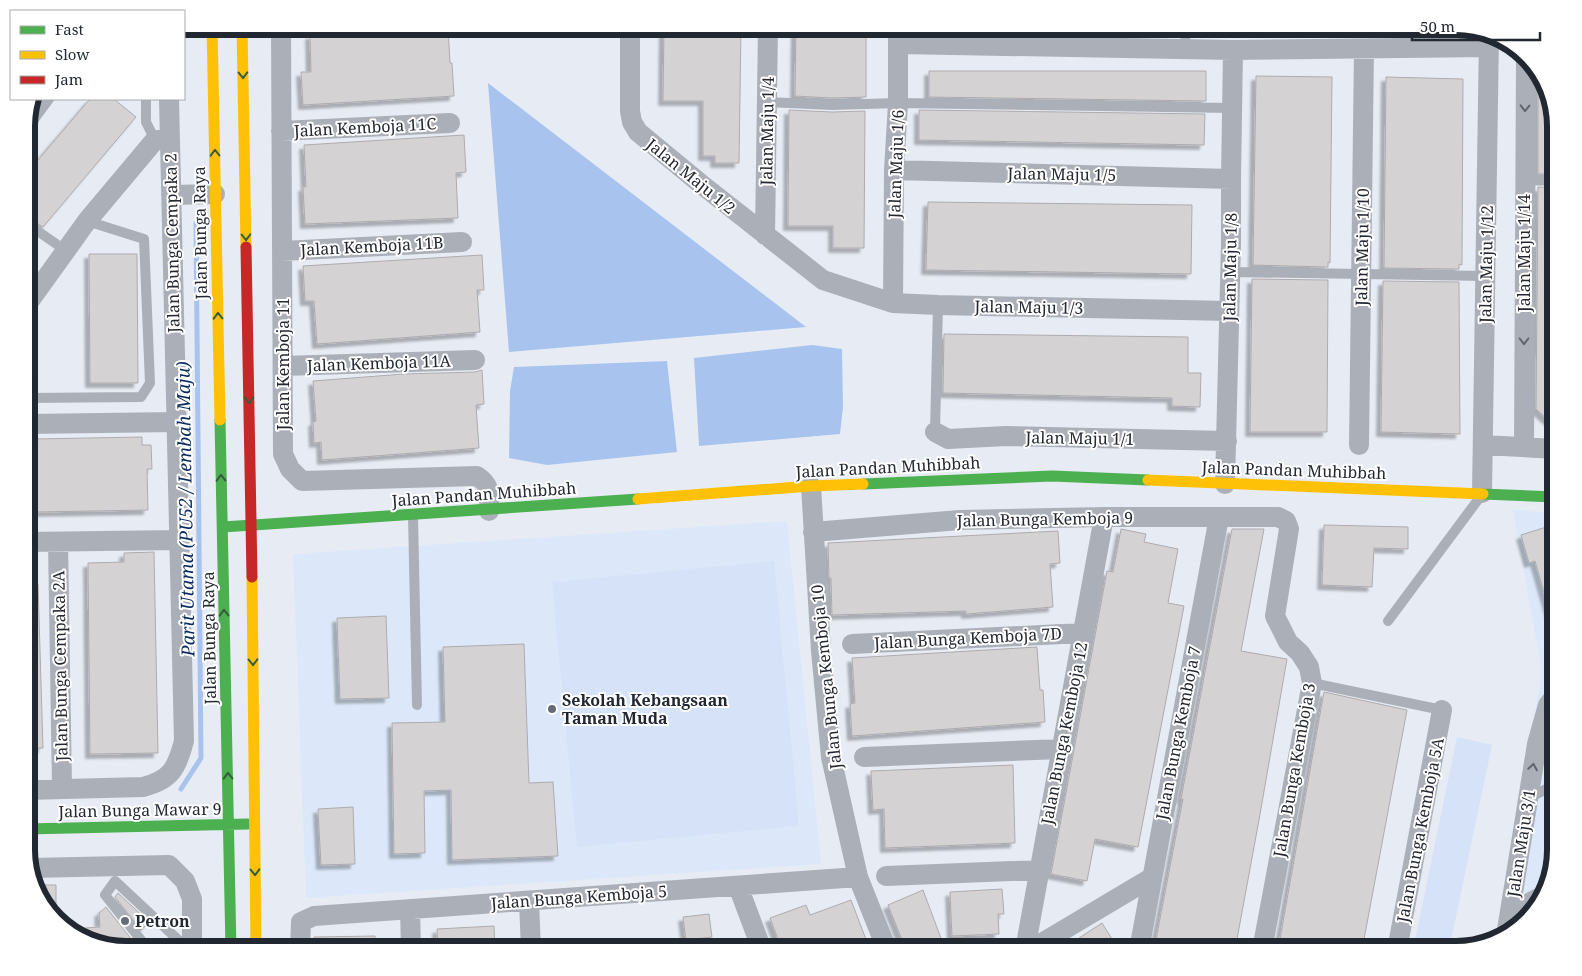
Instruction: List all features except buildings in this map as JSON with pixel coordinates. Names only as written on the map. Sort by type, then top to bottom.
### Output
[{"type":"street","name":"Jalan Bunga Raya","points":[[212,35],[231,941]]},
{"type":"street","points":[[242,35],[256,941]]},
{"type":"street","name":"Jalan Kemboja 11","points":[[280,35],[283,454],[290,469],[302,482],[477,476],[484,481],[488,488],[489,511]]},
{"type":"street","name":"Jalan Maju 1/2","points":[[630,35],[630,111],[632,122],[638,132],[823,280],[832,282]]},
{"type":"street","name":"Jalan Maju 1/4","points":[[765,235],[768,35]]},
{"type":"street","points":[[898,35],[1233,50],[1364,49],[1488,41]]},
{"type":"street","name":"Jalan Maju 1/6","points":[[893,303],[898,35]]},
{"type":"street","name":"Jalan Maju 1/12","points":[[1482,493],[1488,41]]},
{"type":"street","name":"Jalan Maju 1/10","points":[[1359,445],[1364,49]]},
{"type":"street","name":"Jalan Maju 1/8","points":[[1225,484],[1231,272],[1233,50]]},
{"type":"street","name":"Jalan Maju 1/14","points":[[1524,447],[1526,68]]},
{"type":"street","name":"Jalan Bunga Cempaka 2","points":[[62,789],[143,787],[157,784],[170,774],[179,760],[184,741],[171,195],[162,139],[169,100]]},
{"type":"street","name":"Jalan Kemboja 11C","points":[[281,131],[450,124]]},
{"type":"street","points":[[35,293],[87,221],[162,139]]},
{"type":"street","name":"Jalan Maju 1/5","points":[[894,170],[1231,179]]},
{"type":"street","points":[[171,195],[215,194]]},
{"type":"street","name":"Jalan Kemboja 11B","points":[[282,251],[462,242]]},
{"type":"street","name":"Jalan Maju 1/3","points":[[832,282],[893,303],[1229,311]]},
{"type":"street","name":"Jalan Kemboja 11A","points":[[283,366],[476,360]]},
{"type":"street","points":[[35,424],[176,422]]},
{"type":"street","name":"Jalan Maju 1/1","points":[[936,432],[948,438],[1006,436],[1227,441]]},
{"type":"street","points":[[1483,445],[1547,448]]},
{"type":"street","name":"Jalan Pandan Muhibbah","points":[[222,527],[489,511],[812,486],[1052,476],[1547,497]]},
{"type":"street","name":"Jalan Bunga Kemboja 10","points":[[812,486],[813,532],[821,651],[832,757],[858,877],[884,941]]},
{"type":"street","name":"Jalan Bunga Kemboja 9","points":[[813,532],[960,520],[1104,517],[1278,517]]},
{"type":"street","name":"Jalan Bunga Kemboja 12","points":[[1027,941],[1104,517]]},
{"type":"street","name":"Jalan Bunga Kemboja 7","points":[[1140,941],[1219,517]]},
{"type":"street","name":"Jalan Bunga Kemboja 3","points":[[1263,941],[1312,683],[1309,667],[1300,653],[1288,642],[1275,616],[1288,529],[1286,521],[1278,517]]},
{"type":"street","points":[[35,542],[179,540]]},
{"type":"street","name":"Jalan Bunga Cempaka 2A","points":[[58,542],[62,789]]},
{"type":"street","name":"Jalan Bunga Kemboja 7D","points":[[852,644],[1083,633]]},
{"type":"street","name":"Jalan Maju 3/1","points":[[1508,925],[1537,744],[1547,708]]},
{"type":"street","name":"Jalan Bunga Kemboja 5A","points":[[1399,941],[1442,710]]},
{"type":"street","points":[[864,757],[1061,749]]},
{"type":"street","points":[[35,790],[62,789]]},
{"type":"street","name":"Jalan Bunga Mawar 9","points":[[35,829],[254,824]]},
{"type":"street","points":[[37,869],[114,874],[169,865],[186,881],[192,899],[191,941]]},
{"type":"street","points":[[886,876],[1039,870]]},
{"type":"street","name":"Jalan Bunga Kemboja 5","points":[[300,941],[301,922],[314,916],[858,877]]},
{"type":"street","points":[[1045,941],[1151,878]]},
{"type":"street","points":[[738,886],[759,941]]},
{"type":"street","points":[[530,900],[531,941]]},
{"type":"street","points":[[1510,913],[1531,902]]},
{"type":"street","points":[[410,909],[411,941]]},
{"type":"lane","points":[[1185,48],[1186,35]]},
{"type":"lane","points":[[35,117],[48,100]]},
{"type":"lane","points":[[146,100],[146,122],[162,139]]},
{"type":"lane","points":[[767,102],[832,105],[898,103],[1232,108]]},
{"type":"lane","points":[[1524,180],[1547,181]]},
{"type":"lane","points":[[35,398],[141,397],[150,382],[144,239],[87,221]]},
{"type":"lane","points":[[35,229],[65,250]]},
{"type":"lane","points":[[1231,272],[1486,276]]},
{"type":"lane","points":[[936,432],[938,305]]},
{"type":"lane","points":[[1388,621],[1482,493]]},
{"type":"lane","points":[[413,515],[418,705]]},
{"type":"lane","points":[[1312,683],[1442,710]]},
{"type":"lane","points":[[1528,798],[1547,788]]},
{"type":"lane","points":[[142,941],[105,895],[114,874],[182,941]]},
{"type":"shaded area","points":[[1513,510],[1547,512],[1547,850],[1544,874],[1535,896],[1512,922],[1496,932],[1542,672]]},
{"type":"shaded area","name":"Sekolah Kebangsaan Taman Muda","points":[[787,521],[821,864],[306,898],[293,554]]},
{"type":"shaded area","points":[[774,561],[799,826],[577,847],[552,582]]},
{"type":"shaded area","points":[[1457,737],[1492,745],[1451,941],[1415,941]]},
{"type":"water","points":[[488,83],[806,327],[509,352]]},
{"type":"water","points":[[812,345],[842,349],[843,407],[840,434],[699,446],[694,358]]},
{"type":"water","points":[[667,361],[677,452],[547,465],[509,458],[510,391],[514,367]]},
{"type":"waterway","name":"Parit Utama (PU52 / Lembah Maju)","points":[[181,789],[201,758],[196,223]]},
{"type":"traffic: fast","points":[[220,420],[231,941]]},
{"type":"traffic: fast","points":[[863,484],[1052,476],[1148,480]]},
{"type":"traffic: fast","points":[[1483,494],[1547,497]]},
{"type":"traffic: fast","points":[[223,527],[638,499]]},
{"type":"traffic: fast","points":[[35,829],[248,824]]},
{"type":"traffic: slow","points":[[212,35],[220,420]]},
{"type":"traffic: slow","points":[[242,35],[246,247]]},
{"type":"traffic: slow","points":[[1148,480],[1483,494]]},
{"type":"traffic: slow","points":[[638,499],[863,484]]},
{"type":"traffic: slow","points":[[252,577],[256,941]]},
{"type":"traffic: jam","points":[[246,247],[252,577]]},
{"type":"place","name":"Sekolah Kebangsaan Taman Muda","points":[[552,709]]},
{"type":"place","name":"Petron","points":[[125,921]]}]
